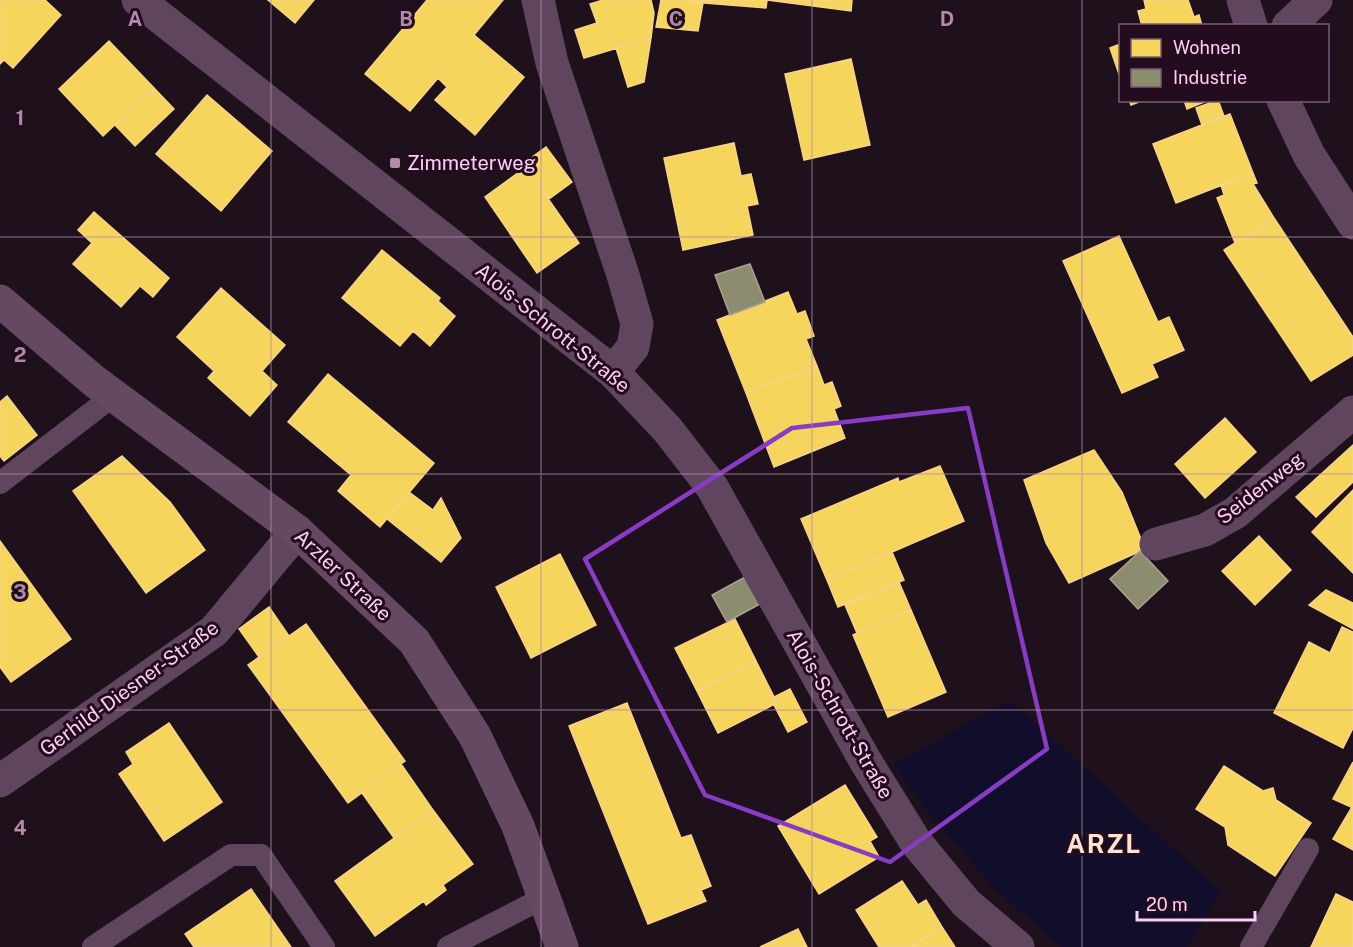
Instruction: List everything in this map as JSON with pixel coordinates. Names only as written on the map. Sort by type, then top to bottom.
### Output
[{"type":"main road","name":"Arzler Straße","points":[[0,301],[113,396],[297,531],[414,641],[475,736],[518,826],[562,947]]},
{"type":"street","name":"Alois-Schrott-Straße","points":[[138,0],[613,372],[667,429],[712,487],[866,762],[915,841],[966,903],[1018,947]]},
{"type":"street","points":[[538,0],[552,63],[623,275],[637,324],[633,347],[613,372]]},
{"type":"street","points":[[1243,0],[1250,24]]},
{"type":"street","points":[[1290,24],[1317,0]]},
{"type":"street","points":[[1284,102],[1309,155],[1353,223]]},
{"type":"street","name":"Seidenweg","points":[[1156,544],[1205,530],[1235,513],[1353,412]]},
{"type":"street","name":"Gerhild-Diesner-Straße","points":[[0,782],[214,631],[297,531]]},
{"type":"lane","points":[[0,483],[113,396]]},
{"type":"lane","points":[[1251,947],[1308,849]]},
{"type":"lane","points":[[93,947],[231,855],[261,855],[324,947]]},
{"type":"lane","points":[[448,947],[543,898]]},
{"type":"highlighted area","points":[[968,408],[1047,749],[890,862],[705,795],[585,559],[792,428]]},
{"type":"shaded area","points":[[1008,701],[1021,710],[1221,892],[1188,947],[1061,947],[994,888],[928,812],[893,765]]},
{"type":"building: Wohnen","points":[[0,0],[45,0],[61,15],[13,68],[4,60],[0,64]]},
{"type":"building: Wohnen","points":[[268,0],[314,0],[295,23]]},
{"type":"building: Wohnen","points":[[427,0],[503,0],[474,35],[524,77],[475,135],[435,100],[447,87],[438,78],[410,111],[365,74]]},
{"type":"building: Wohnen","points":[[603,0],[651,0],[654,13],[651,38],[584,58],[575,30],[597,23],[590,4]]},
{"type":"building: Wohnen","points":[[661,0],[692,0],[692,2],[703,3],[698,31],[656,27]]},
{"type":"building: Wohnen","points":[[692,0],[767,0],[766,8],[692,2]]},
{"type":"building: Wohnen","points":[[767,0],[852,0],[851,11]]},
{"type":"building: Wohnen","points":[[1144,0],[1188,0],[1194,17],[1199,15],[1201,24],[1141,24],[1138,11],[1146,9]]},
{"type":"building: Wohnen","points":[[651,38],[644,82],[628,87],[616,48]]},
{"type":"building: Wohnen","points":[[109,41],[154,88],[103,136],[59,89]]},
{"type":"building: Wohnen","points":[[1119,44],[1119,74],[1110,48]]},
{"type":"building: Wohnen","points":[[851,59],[870,145],[804,160],[785,74]]},
{"type":"building: Wohnen","points":[[154,88],[174,109],[135,146],[115,125]]},
{"type":"building: Wohnen","points":[[207,95],[272,151],[221,211],[156,154]]},
{"type":"building: Wohnen","points":[[1185,102],[1204,102],[1187,109]]},
{"type":"building: Wohnen","points":[[1219,102],[1224,116],[1202,125],[1196,108]]},
{"type":"building: Wohnen","points":[[1230,114],[1253,173],[1176,203],[1153,144]]},
{"type":"building: Wohnen","points":[[734,143],[741,176],[751,174],[758,204],[747,206],[753,235],[683,250],[664,158]]},
{"type":"building: Wohnen","points":[[546,147],[572,182],[549,199],[526,167],[522,170],[520,166]]},
{"type":"building: Wohnen","points":[[526,167],[579,243],[537,273],[485,197]]},
{"type":"building: Wohnen","points":[[1253,173],[1257,183],[1253,184],[1274,218],[1235,243],[1217,198],[1224,195],[1221,185]]},
{"type":"building: Wohnen","points":[[94,212],[169,278],[153,297],[140,286],[121,307],[73,264],[92,243],[78,230]]},
{"type":"building: Wohnen","points":[[1274,218],[1353,337],[1353,355],[1311,381],[1224,250]]},
{"type":"building: Wohnen","points":[[1119,236],[1158,322],[1169,317],[1184,350],[1152,364],[1158,377],[1122,393],[1063,261]]},
{"type":"building: Wohnen","points":[[382,250],[440,298],[438,301],[455,316],[430,346],[413,331],[400,346],[342,298]]},
{"type":"building: Wohnen","points":[[221,288],[285,345],[262,371],[277,385],[250,416],[208,378],[214,371],[177,337]]},
{"type":"building: Wohnen","points":[[788,292],[797,314],[805,311],[814,336],[806,339],[817,366],[746,393],[717,320]]},
{"type":"building: Wohnen","points":[[817,366],[824,385],[832,382],[841,406],[834,409],[845,438],[774,467],[746,393]]},
{"type":"building: Wohnen","points":[[328,374],[434,463],[380,527],[338,491],[351,475],[288,422]]},
{"type":"building: Wohnen","points":[[7,396],[37,435],[4,461],[0,456],[0,402]]},
{"type":"building: Wohnen","points":[[1225,418],[1256,452],[1205,498],[1175,464]]},
{"type":"building: Wohnen","points":[[1353,445],[1353,482],[1316,517],[1296,497]]},
{"type":"building: Wohnen","points":[[1094,450],[1122,492],[1145,549],[1069,583],[1046,543],[1024,480]]},
{"type":"building: Wohnen","points":[[122,456],[170,502],[205,550],[146,593],[73,491]]},
{"type":"building: Wohnen","points":[[940,466],[964,521],[827,580],[801,519],[898,478],[899,482]]},
{"type":"building: Wohnen","points":[[1353,490],[1353,573],[1312,532]]},
{"type":"building: Wohnen","points":[[409,492],[433,510],[441,498],[461,538],[441,562],[387,519]]},
{"type":"building: Wohnen","points":[[1259,536],[1291,570],[1255,605],[1222,571]]},
{"type":"building: Wohnen","points":[[0,541],[71,639],[11,682],[0,667]]},
{"type":"building: Wohnen","points":[[892,552],[904,580],[838,607],[827,580]]},
{"type":"building: Wohnen","points":[[560,554],[596,625],[531,658],[496,587]]},
{"type":"building: Wohnen","points":[[899,582],[911,610],[857,633],[845,605]]},
{"type":"building: Wohnen","points":[[1326,590],[1353,603],[1353,629],[1309,605]]},
{"type":"building: Wohnen","points":[[269,607],[289,636],[259,657],[239,629]]},
{"type":"building: Wohnen","points":[[911,610],[946,692],[888,717],[853,635]]},
{"type":"building: Wohnen","points":[[735,619],[756,661],[697,691],[675,648]]},
{"type":"building: Wohnen","points":[[306,624],[405,761],[348,803],[248,665]]},
{"type":"building: Wohnen","points":[[1342,627],[1353,632],[1353,728],[1343,748],[1274,713],[1309,642],[1330,653]]},
{"type":"building: Wohnen","points":[[756,661],[777,703],[718,733],[697,691]]},
{"type":"building: Wohnen","points":[[790,689],[807,722],[788,732],[774,705],[777,703],[774,697]]},
{"type":"building: Wohnen","points":[[627,703],[681,838],[691,835],[711,886],[701,890],[706,901],[648,924],[569,726]]},
{"type":"building: Wohnen","points":[[169,723],[222,802],[164,841],[119,774],[133,764],[126,752]]},
{"type":"building: Wohnen","points":[[1353,762],[1353,808],[1333,799]]},
{"type":"building: Wohnen","points":[[401,764],[433,810],[394,838],[362,793]]},
{"type":"building: Wohnen","points":[[1224,766],[1263,791],[1273,788],[1276,800],[1311,823],[1275,876],[1228,845],[1225,827],[1196,809]]},
{"type":"building: Wohnen","points":[[845,785],[877,837],[870,841],[879,857],[819,894],[778,826]]},
{"type":"building: Wohnen","points":[[1353,808],[1353,850],[1333,839]]},
{"type":"building: Wohnen","points":[[433,810],[473,864],[443,885],[446,890],[426,905],[424,901],[375,936],[335,881]]},
{"type":"building: Wohnen","points":[[902,881],[918,905],[926,900],[942,927],[910,947],[879,947],[856,910]]},
{"type":"building: Wohnen","points":[[251,889],[291,947],[194,947],[185,934]]},
{"type":"building: Wohnen","points":[[1336,894],[1353,902],[1353,947],[1311,947]]},
{"type":"building: Wohnen","points":[[942,927],[955,947],[910,947]]},
{"type":"building: Wohnen","points":[[798,929],[807,947],[760,947]]},
{"type":"building: Industrie","points":[[750,264],[765,302],[730,315],[715,275]]},
{"type":"building: Industrie","points":[[1140,551],[1168,581],[1138,609],[1110,579]]},
{"type":"building: Industrie","points":[[745,577],[760,604],[727,622],[712,595]]},
{"type":"place","name":"Zimmeterweg","points":[[395,163]]},
{"type":"district","name":"ARZL","points":[[1104,843]]}]
